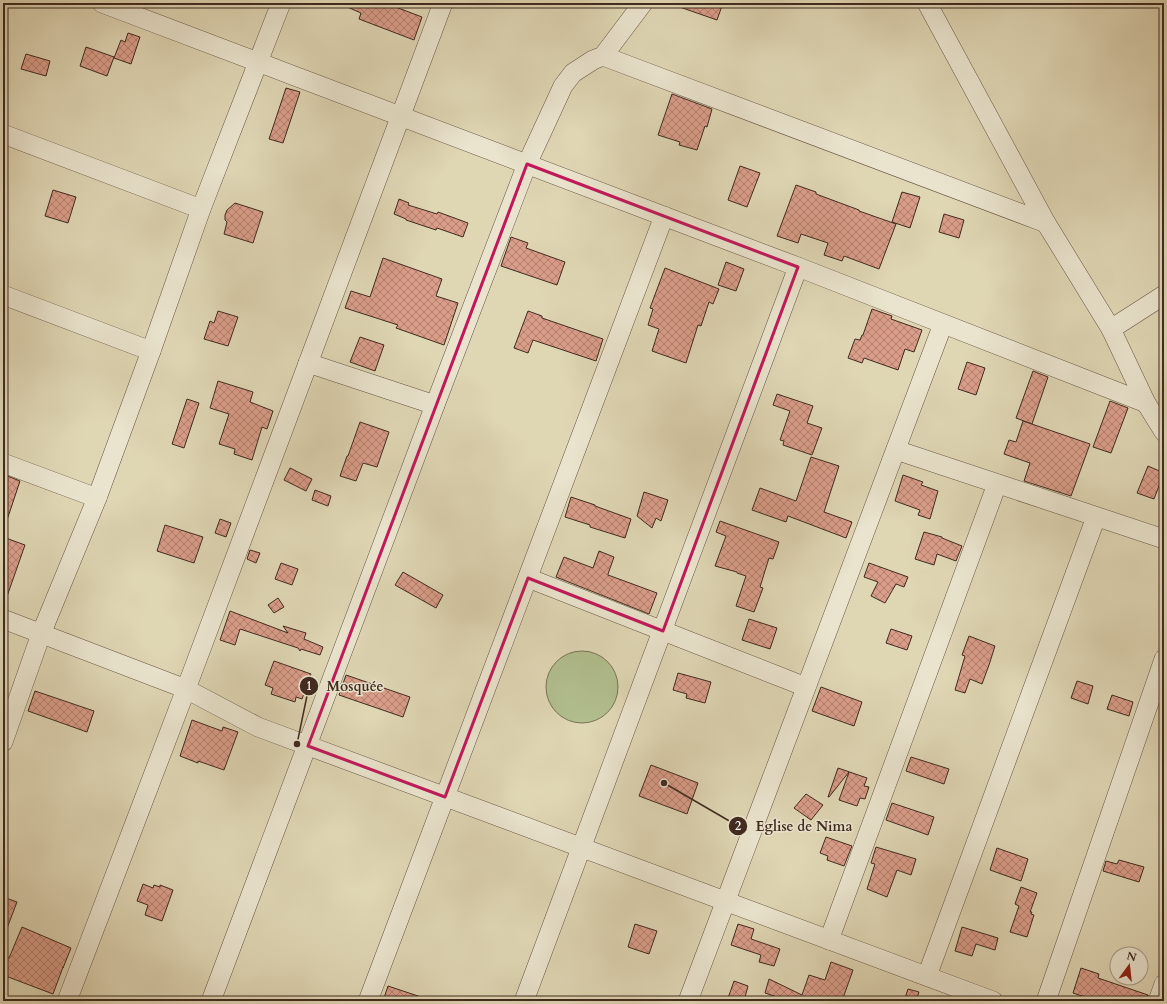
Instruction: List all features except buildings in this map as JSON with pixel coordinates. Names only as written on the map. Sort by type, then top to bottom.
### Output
[{"type":"street","points":[[102,3],[798,267],[1146,403]]},
{"type":"street","points":[[3,742],[41,634],[97,498],[201,209],[281,3]]},
{"type":"street","points":[[67,1001],[186,689],[443,3]]},
{"type":"street","points":[[211,1001],[527,164],[564,86],[573,73],[593,60],[603,56],[643,3]]},
{"type":"street","points":[[927,3],[1046,223],[1111,329],[1146,403],[1164,432]]},
{"type":"street","points":[[603,56],[1046,223]]},
{"type":"street","points":[[3,134],[201,209]]},
{"type":"street","points":[[368,1001],[664,216]]},
{"type":"street","points":[[524,1001],[798,267]]},
{"type":"street","points":[[3,295],[151,351]]},
{"type":"street","points":[[1111,329],[1164,295]]},
{"type":"street","points":[[688,1001],[943,324]]},
{"type":"street","points":[[308,363],[435,405]]},
{"type":"street","points":[[896,450],[1164,539]]},
{"type":"street","points":[[3,462],[97,498]]},
{"type":"street","points":[[829,940],[997,484]]},
{"type":"street","points":[[927,976],[1096,517]]},
{"type":"street","points":[[528,578],[806,687]]},
{"type":"street","points":[[3,619],[186,689],[258,727],[993,1001]]},
{"type":"street","points":[[1046,1001],[1164,659]]},
{"type":"street","points":[[1158,1001],[1164,984]]},
{"type":"highlighted area","points":[[527,164],[798,267],[663,631],[528,578],[445,797],[308,746]]},
{"type":"green space","points":[[575,651],[589,651],[596,653],[608,661],[616,673],[618,687],[616,701],[608,713],[596,721],[589,723],[575,723],[568,721],[556,713],[548,701],[546,694],[546,680],[548,673],[556,661],[568,653]]},
{"type":"place","name":"Mosquée","points":[[297,744]]},
{"type":"place","name":"Eglise de Nima","points":[[664,783]]}]
